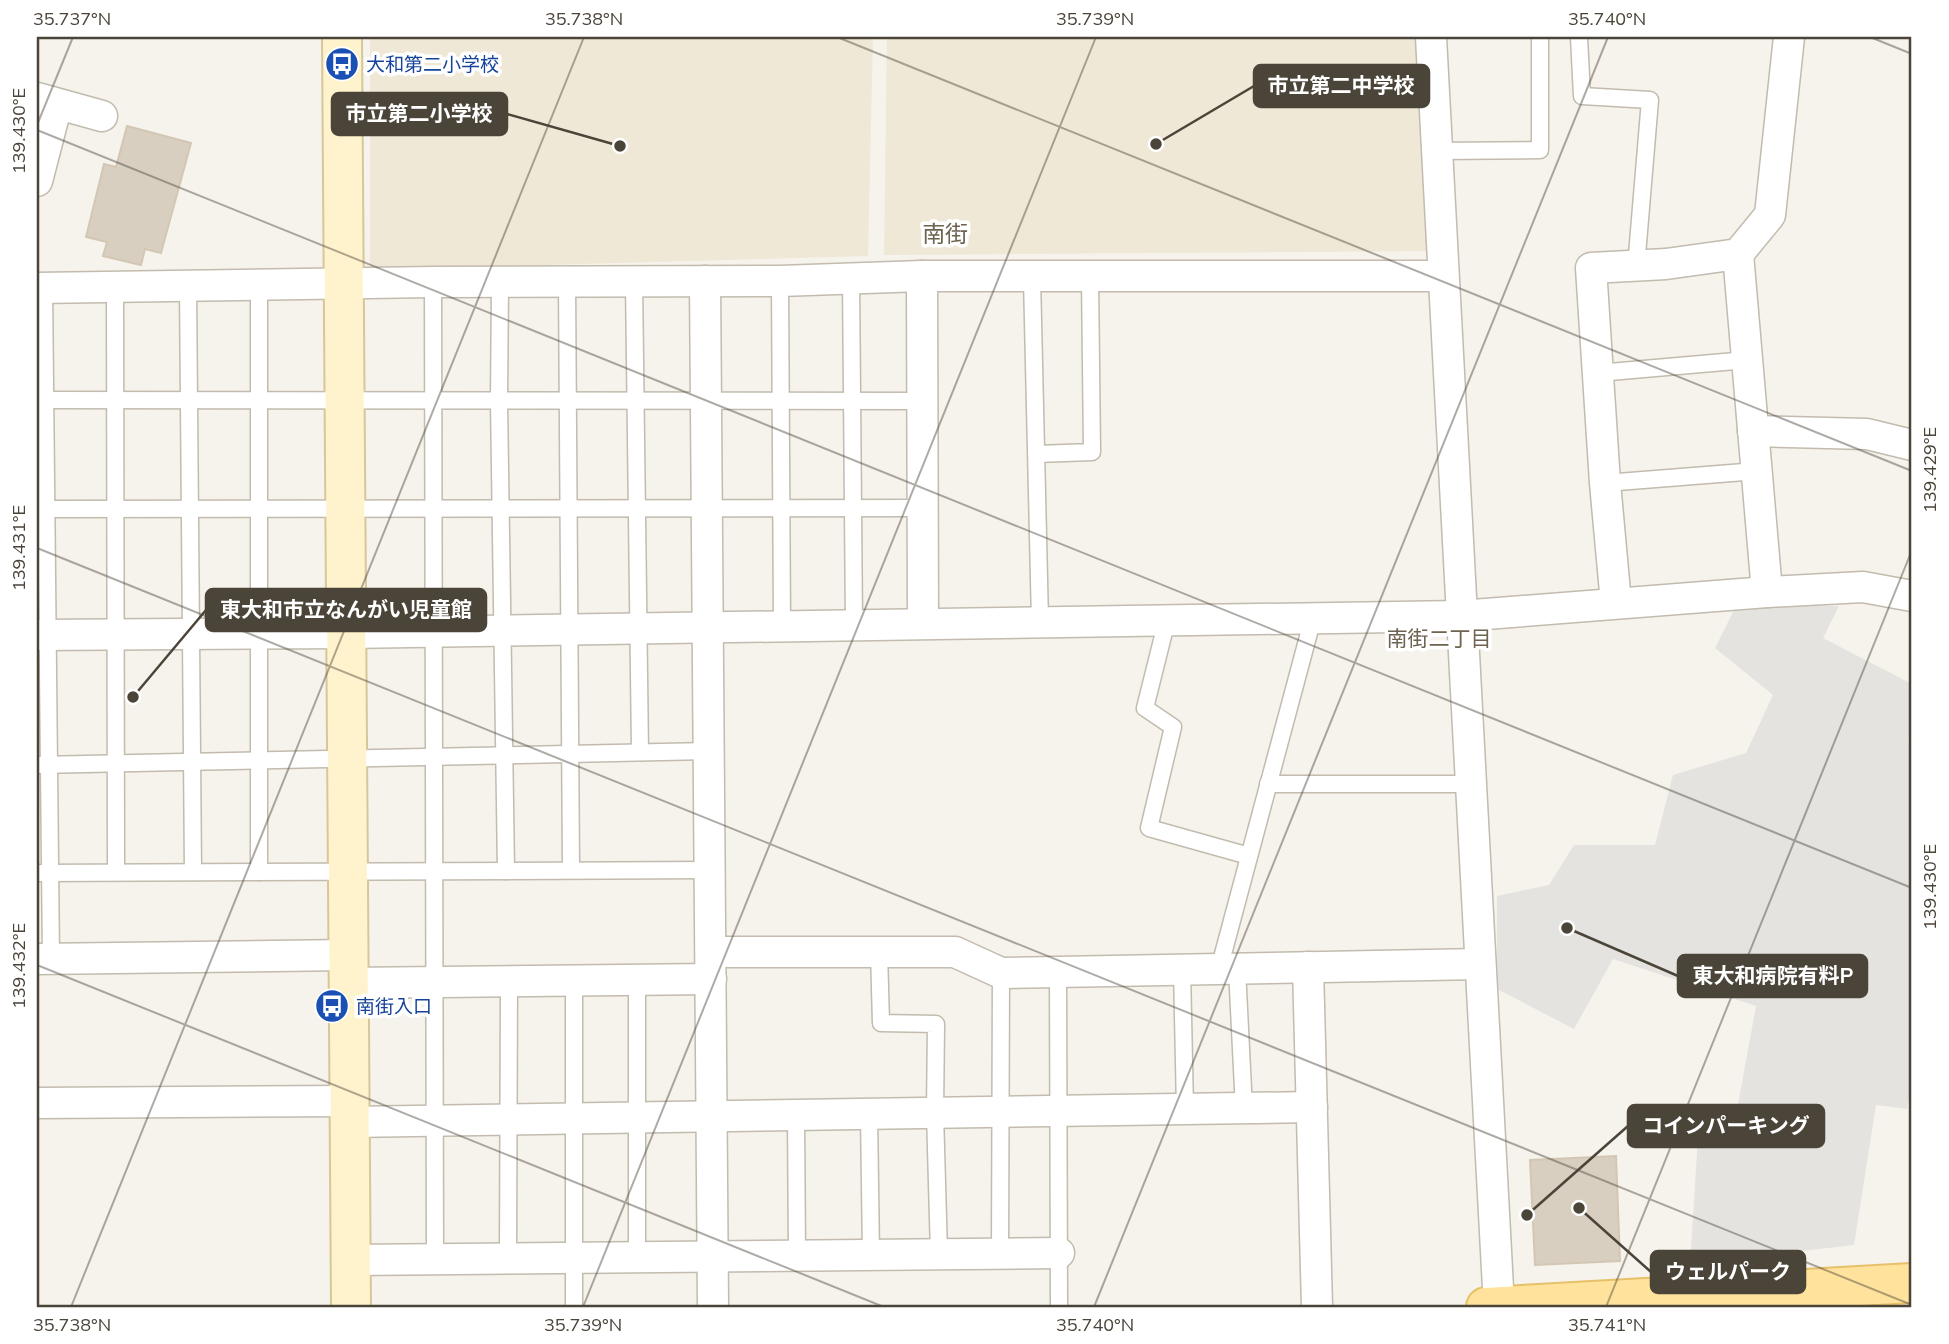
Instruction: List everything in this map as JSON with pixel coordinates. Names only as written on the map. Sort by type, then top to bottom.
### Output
[{"type":"main road","points":[[1486,1307],[1912,1283]]},
{"type":"street","points":[[342,37],[351,1307]]},
{"type":"street","points":[[1431,37],[1499,1307]]},
{"type":"street","points":[[1616,603],[1591,268],[1636,267],[1738,254],[1770,215],[1789,37]]},
{"type":"street","points":[[37,181],[47,101],[102,116]]},
{"type":"street","points":[[1738,254],[1767,592]]},
{"type":"street","points":[[41,288],[433,282],[780,281],[922,276],[1443,276]]},
{"type":"street","points":[[922,276],[923,624]]},
{"type":"street","points":[[705,281],[713,1307]]},
{"type":"street","points":[[1754,431],[1867,433],[1912,445]]},
{"type":"street","points":[[42,634],[346,633],[1460,615],[1863,587],[1912,596]]},
{"type":"street","points":[[44,959],[349,969],[435,982],[637,980],[711,965],[879,952],[956,952],[1001,973],[1480,964]]},
{"type":"street","points":[[1308,967],[1317,1307]]},
{"type":"street","points":[[37,1103],[349,1111],[435,1121],[1312,1107]]},
{"type":"street","points":[[351,1260],[1059,1253]]},
{"type":"lane","points":[[1437,151],[1540,150],[1540,37]]},
{"type":"lane","points":[[1579,37],[1582,96],[1650,100],[1636,267]]},
{"type":"lane","points":[[1037,454],[1091,452],[1090,277]]},
{"type":"lane","points":[[1032,278],[1040,622]]},
{"type":"lane","points":[[851,279],[854,625]]},
{"type":"lane","points":[[634,281],[640,752]]},
{"type":"lane","points":[[780,281],[782,626]]},
{"type":"lane","points":[[433,282],[435,1259]]},
{"type":"lane","points":[[567,282],[570,870]]},
{"type":"lane","points":[[500,283],[499,401],[506,871]]},
{"type":"lane","points":[[259,285],[259,872]]},
{"type":"lane","points":[[188,286],[193,872]]},
{"type":"lane","points":[[115,287],[116,872]]},
{"type":"lane","points":[[41,288],[44,959]]},
{"type":"lane","points":[[1598,373],[1747,360]]},
{"type":"lane","points":[[41,400],[922,401]]},
{"type":"lane","points":[[1605,483],[1757,471]]},
{"type":"lane","points":[[42,509],[923,508]]},
{"type":"lane","points":[[1244,1109],[1228,969],[1249,856],[1313,618]]},
{"type":"lane","points":[[1167,620],[1145,708],[1173,727],[1149,828],[1249,856]]},
{"type":"lane","points":[[43,765],[709,751]]},
{"type":"lane","points":[[1268,785],[1470,784]]},
{"type":"lane","points":[[43,873],[710,870]]},
{"type":"lane","points":[[879,952],[881,1023],[936,1024],[935,1113],[939,1254]]},
{"type":"lane","points":[[1182,970],[1185,1110]]},
{"type":"lane","points":[[1058,972],[1059,1307]]},
{"type":"lane","points":[[1000,1254],[1001,973]]},
{"type":"lane","points":[[637,980],[637,1257]]},
{"type":"lane","points":[[574,1307],[575,981]]},
{"type":"lane","points":[[508,1258],[509,982]]},
{"type":"lane","points":[[869,1114],[871,1255]]},
{"type":"lane","points":[[796,1115],[797,1256]]},
{"type":"shaded area","points":[[370,37],[873,37],[868,256],[370,270]]},
{"type":"shaded area","points":[[887,37],[1419,37],[1434,251],[884,255]]},
{"type":"shaded area","points":[[1736,606],[1839,606],[1823,638],[1912,684],[1912,721],[1908,740],[1912,741],[1912,1078],[1907,1109],[1876,1105],[1854,1245],[1690,1264],[1699,1121],[1737,1110],[1756,1006],[1613,959],[1574,1029],[1497,989],[1497,896],[1549,885],[1574,845],[1655,845],[1673,775],[1746,753],[1773,695],[1715,648]]},
{"type":"building","points":[[127,126],[191,143],[161,253],[145,249],[141,265],[103,256],[107,242],[86,237],[104,164],[116,167]]},
{"type":"building","points":[[1616,1156],[1620,1261],[1535,1265],[1530,1160]]},
{"type":"place","name":"大和第二小学校","points":[[342,64]]},
{"type":"place","name":"市立第二中学校","points":[[1156,144]]},
{"type":"place","name":"市立第二小学校","points":[[620,146]]},
{"type":"place","name":"東大和市立なんがい児童館","points":[[133,697]]},
{"type":"place","name":"東大和病院有料P","points":[[1567,928]]},
{"type":"place","name":"南街入口","points":[[332,1006]]},
{"type":"place","name":"ウェルパーク","points":[[1579,1208]]},
{"type":"place","name":"コインパーキング","points":[[1527,1215]]},
{"type":"district","name":"南街","points":[[945,234]]},
{"type":"district","name":"南街二丁目","points":[[1439,639]]}]
